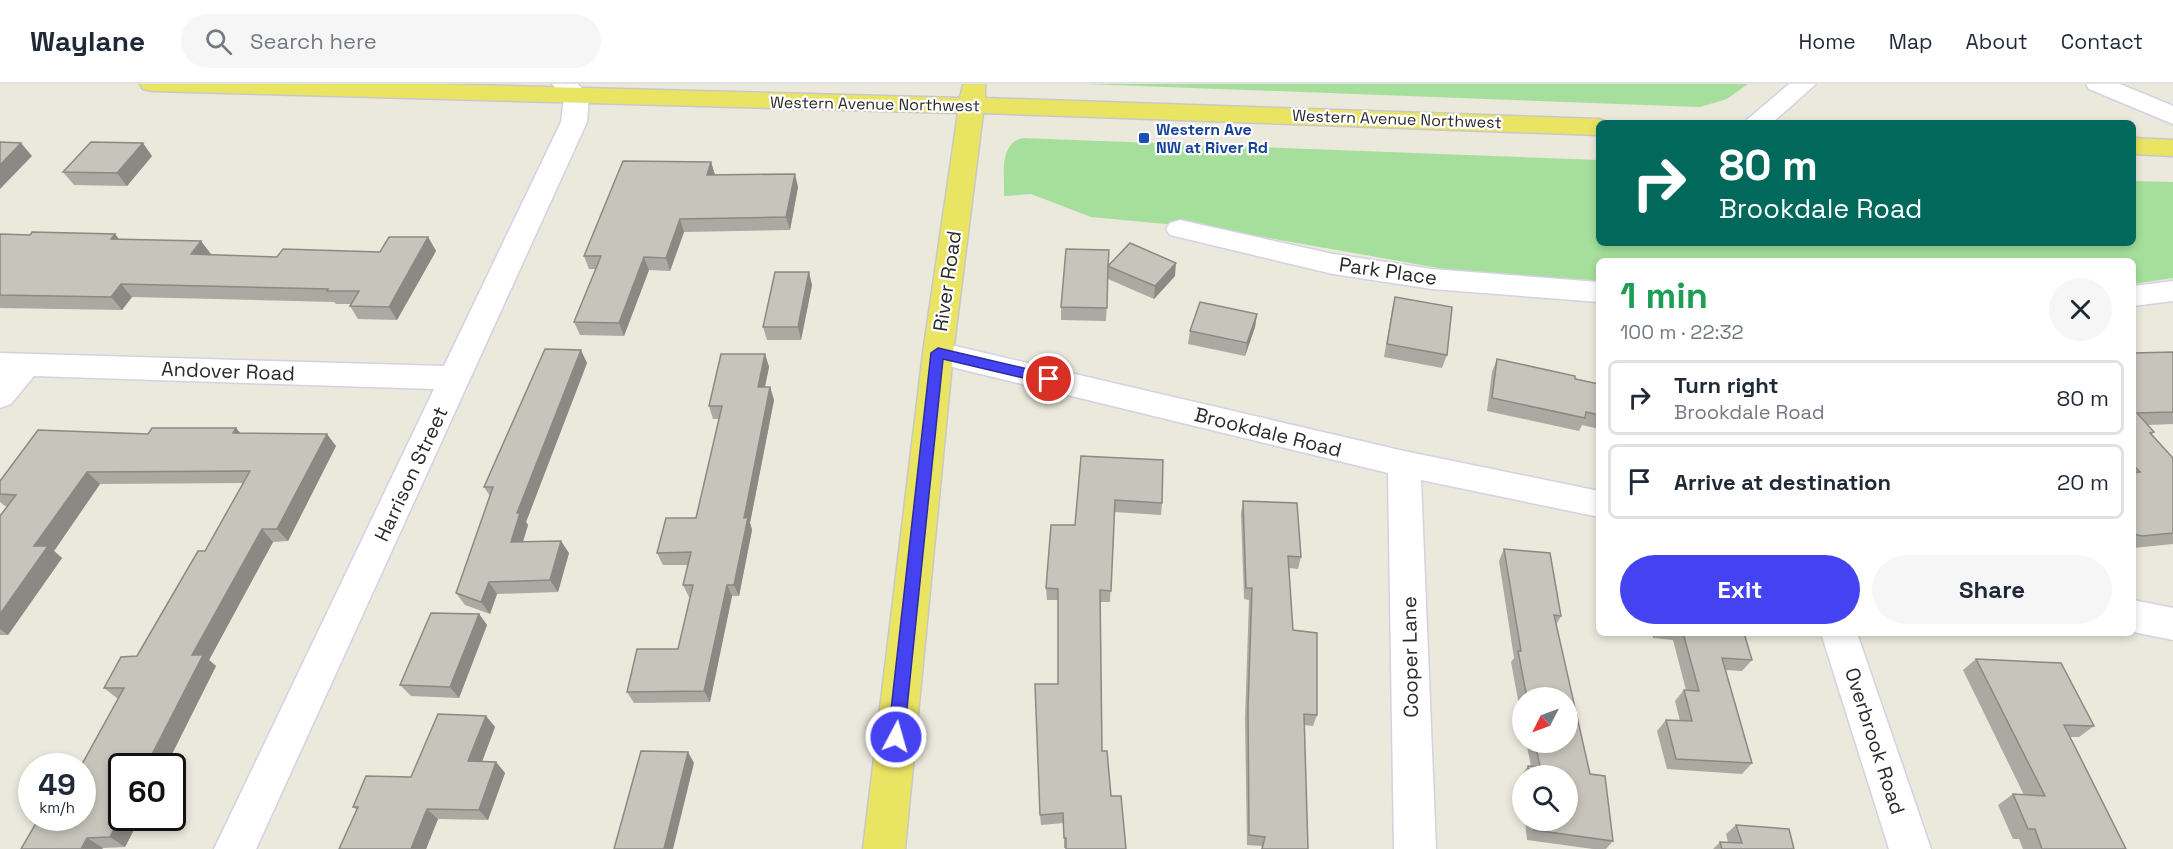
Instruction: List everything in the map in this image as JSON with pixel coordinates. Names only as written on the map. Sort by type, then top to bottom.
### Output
[{"type":"main road","name":"Western Avenue Northwest","points":[[152,84],[973,95],[1148,110],[1596,126]]},
{"type":"main road","name":"River Road","points":[[884,849],[938,353],[973,95]]},
{"type":"main road","points":[[2136,146],[2173,148]]},
{"type":"street","points":[[1760,120],[1804,84]]},
{"type":"street","points":[[2098,84],[2162,110],[2173,117]]},
{"type":"street","name":"Harrison Street","points":[[235,849],[574,122],[571,90]]},
{"type":"street","name":"Park Place","points":[[1180,229],[1333,264],[1421,277],[1596,292]]},
{"type":"street","points":[[2136,296],[2173,291]]},
{"type":"street","name":"Brookdale Road","points":[[938,353],[1404,464],[1596,503]]},
{"type":"street","points":[[0,396],[13,364]]},
{"type":"street","name":"Andover Road","points":[[13,364],[455,378]]},
{"type":"street","name":"Cooper Lane","points":[[1404,464],[1415,849]]},
{"type":"street","points":[[2136,617],[2173,624]]},
{"type":"street","name":"Overbrook Road","points":[[1840,636],[1910,849]]},
{"type":"green space","points":[[1087,84],[1748,84],[1727,99],[1700,107]]},
{"type":"green space","points":[[1022,138],[1596,160],[1596,246],[2136,246],[2136,181],[2173,182],[2173,278],[2136,284],[2136,258],[1596,258],[1596,281],[1450,270],[1218,229],[1091,217],[1031,194],[1004,196],[1004,162],[1009,147]]},
{"type":"building","points":[[0,142],[21,143],[0,165]]},
{"type":"building","points":[[91,142],[143,143],[117,173],[63,172]]},
{"type":"building","points":[[623,161],[711,162],[707,175],[795,174],[786,217],[680,219],[666,258],[644,257],[619,323],[574,322],[601,256],[584,256]]},
{"type":"building","points":[[32,232],[115,234],[111,239],[201,241],[191,254],[277,257],[283,249],[380,252],[389,237],[428,237],[389,307],[350,306],[359,291],[327,291],[328,289],[121,284],[111,297],[0,295],[0,234],[30,235]]},
{"type":"building","points":[[1130,243],[1176,263],[1155,286],[1108,266]]},
{"type":"building","points":[[1066,249],[1109,250],[1107,308],[1061,307]]},
{"type":"building","points":[[775,272],[809,272],[798,327],[763,327]]},
{"type":"building","points":[[1395,297],[1452,307],[1447,355],[1387,344]]},
{"type":"building","points":[[1200,302],[1257,314],[1247,343],[1190,331]]},
{"type":"building","points":[[545,349],[581,350],[517,513],[520,513],[511,542],[561,541],[550,580],[489,582],[481,602],[456,593],[493,487],[484,487]]},
{"type":"building","points":[[2173,352],[2173,412],[2137,413],[2154,432],[2150,433],[2173,458],[2173,533],[2136,535],[2136,473],[2140,472],[2136,468],[2136,353]]},
{"type":"building","points":[[721,354],[765,354],[758,387],[770,387],[744,518],[748,517],[734,585],[727,585],[704,691],[627,692],[637,649],[678,649],[693,585],[683,585],[691,552],[657,553],[666,518],[696,518],[722,406],[709,406]]},
{"type":"building","points":[[1497,359],[1575,376],[1575,379],[1596,383],[1596,414],[1586,412],[1585,418],[1492,398]]},
{"type":"building","points":[[152,428],[236,428],[233,433],[327,434],[277,529],[262,529],[192,655],[203,655],[153,753],[108,753],[108,831],[113,831],[110,837],[87,838],[81,849],[21,849],[31,831],[96,831],[96,753],[88,753],[124,688],[104,688],[121,657],[137,656],[198,551],[205,551],[250,471],[87,472],[34,546],[48,546],[0,614],[0,516],[16,495],[0,494],[0,481],[38,430],[148,434]]},
{"type":"building","points":[[1081,456],[1163,460],[1162,503],[1115,500],[1111,591],[1100,590],[1102,751],[1107,751],[1111,796],[1121,796],[1126,849],[1066,849],[1063,813],[1040,815],[1035,684],[1058,684],[1058,589],[1046,588],[1051,525],[1075,525]]},
{"type":"building","points":[[1243,501],[1297,503],[1301,557],[1288,556],[1293,630],[1317,633],[1317,715],[1304,714],[1308,849],[1262,849],[1265,837],[1249,835],[1248,708],[1252,588],[1246,588]]},
{"type":"building","points":[[1504,549],[1550,553],[1561,616],[1554,615],[1570,687],[1525,687],[1518,651],[1521,651]]},
{"type":"building","points":[[431,613],[479,614],[450,687],[400,685]]},
{"type":"building","points":[[1684,636],[1745,636],[1752,660],[1722,658],[1752,763],[1676,759],[1666,720],[1692,721],[1684,690],[1699,691]]},
{"type":"building","points":[[1976,659],[2061,663],[2094,726],[2064,725],[2126,849],[2042,849],[2035,829],[2028,829],[2013,794],[2045,796]]},
{"type":"building","points":[[438,714],[486,716],[468,761],[496,762],[479,810],[427,809],[411,849],[339,849],[358,807],[353,807],[366,776],[411,777]]},
{"type":"building","points":[[1578,721],[1590,774],[1605,776],[1613,841],[1541,831],[1578,831],[1578,765],[1540,765],[1537,753],[1578,753]]},
{"type":"building","points":[[641,751],[688,752],[664,849],[614,849]]},
{"type":"building","points":[[1736,825],[1789,829],[1794,849],[1722,849],[1720,842],[1742,843]]},
{"type":"place","name":"Western Ave NW at River Rd","points":[[1144,138]]},
{"type":"route","points":[[896,737],[938,353],[1049,379]]}]
